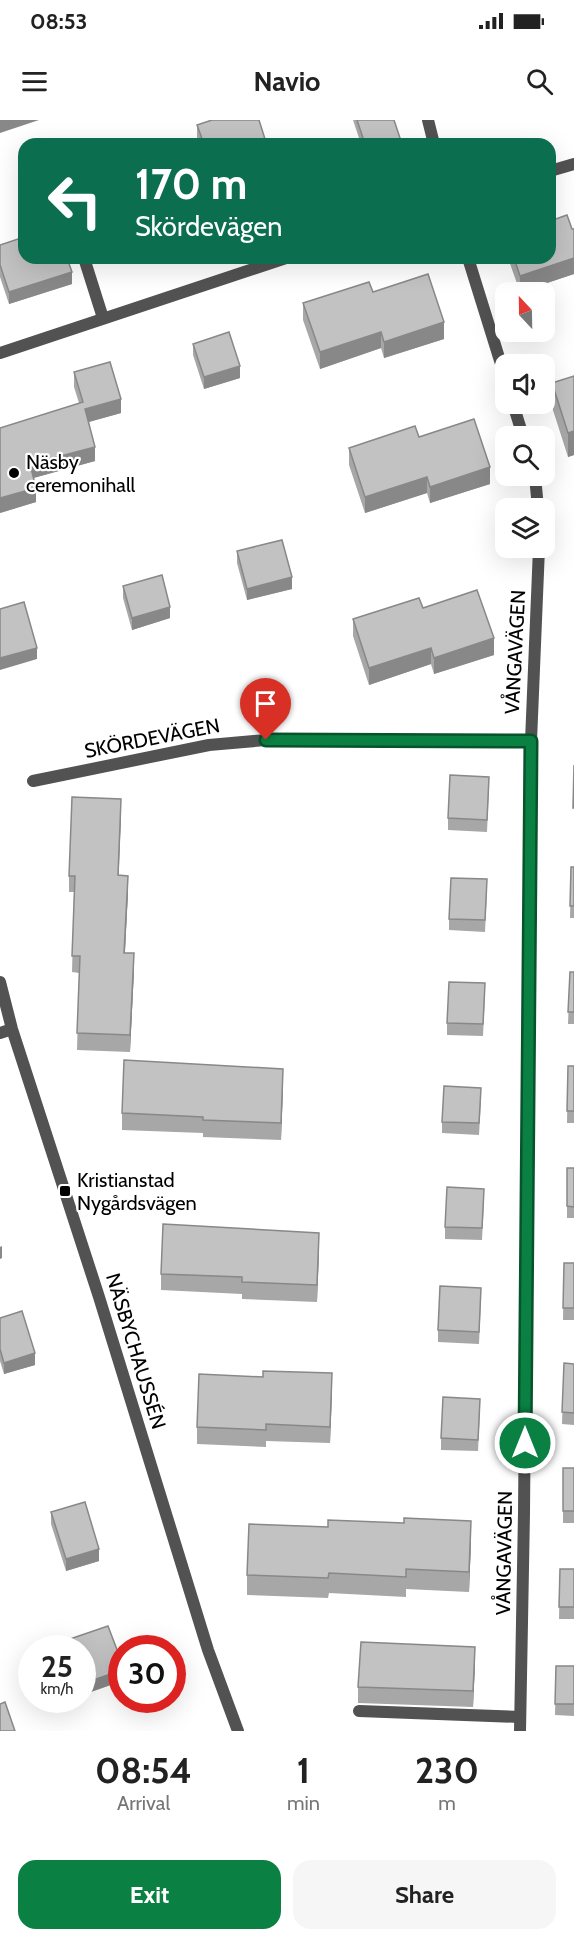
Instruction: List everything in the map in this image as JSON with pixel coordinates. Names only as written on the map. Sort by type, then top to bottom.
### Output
[{"type":"street","points":[[428,120],[432,138]]},
{"type":"street","points":[[556,169],[574,164]]},
{"type":"street","points":[[86,264],[104,318]]},
{"type":"street","points":[[0,353],[268,264]]},
{"type":"street","points":[[470,264],[498,354]]},
{"type":"street","name":"VÅNGAVÄGEN","points":[[520,1731],[531,741],[539,558]]},
{"type":"street","name":"SKÖRDEVÄGEN","points":[[33,781],[209,745],[266,740],[531,741]]},
{"type":"street","name":"NÄSBYCHAUSSÉN","points":[[0,982],[6,1031],[99,1297],[208,1650],[238,1731]]},
{"type":"street","points":[[359,1711],[520,1717]]},
{"type":"building","points":[[212,120],[259,120],[265,138],[202,138],[197,125]]},
{"type":"building","points":[[357,120],[394,120],[400,138],[363,138]]},
{"type":"building","points":[[567,215],[574,229],[574,258],[556,264],[556,219]]},
{"type":"building","points":[[18,239],[18,264],[69,264],[72,272],[9,292],[0,265],[0,245]]},
{"type":"building","points":[[516,264],[556,264],[520,276]]},
{"type":"building","points":[[428,274],[444,322],[384,342],[381,332],[320,352],[303,303],[369,282],[373,292]]},
{"type":"building","points":[[229,332],[240,366],[204,377],[193,344]]},
{"type":"building","points":[[110,362],[121,399],[85,409],[95,447],[30,464],[36,488],[0,498],[0,428],[83,402],[74,372]]},
{"type":"building","points":[[574,376],[574,431],[568,433],[555,392],[555,382]]},
{"type":"building","points":[[474,419],[490,467],[430,487],[427,477],[365,497],[349,448],[415,426],[419,437]]},
{"type":"building","points":[[282,540],[292,577],[247,589],[237,551]]},
{"type":"building","points":[[162,575],[170,607],[132,618],[123,586]]},
{"type":"building","points":[[477,590],[494,638],[434,658],[431,648],[369,668],[353,619],[419,598],[423,608]]},
{"type":"building","points":[[24,602],[37,648],[0,658],[0,609]]},
{"type":"building","points":[[450,775],[489,777],[487,820],[448,818]]},
{"type":"building","points":[[72,797],[121,799],[118,875],[128,876],[124,953],[134,953],[130,1035],[77,1033],[80,956],[72,956],[75,876],[69,876]]},
{"type":"building","points":[[571,867],[574,867],[574,906],[570,906]]},
{"type":"building","points":[[451,878],[487,879],[485,920],[449,919]]},
{"type":"building","points":[[570,972],[574,972],[574,1012],[568,1012]]},
{"type":"building","points":[[449,982],[485,983],[483,1024],[447,1023]]},
{"type":"building","points":[[124,1060],[283,1069],[281,1123],[203,1120],[203,1117],[122,1113]]},
{"type":"building","points":[[568,1066],[574,1066],[574,1111],[567,1111]]},
{"type":"building","points":[[444,1086],[481,1088],[479,1123],[442,1122]]},
{"type":"building","points":[[567,1168],[574,1168],[574,1207],[567,1206]]},
{"type":"building","points":[[447,1187],[484,1189],[482,1228],[445,1227]]},
{"type":"building","points":[[163,1224],[319,1233],[317,1285],[242,1282],[242,1277],[161,1274]]},
{"type":"building","points":[[564,1263],[574,1263],[574,1308],[563,1308]]},
{"type":"building","points":[[440,1286],[481,1288],[479,1332],[438,1330]]},
{"type":"building","points":[[22,1311],[35,1353],[4,1363],[0,1349],[0,1318]]},
{"type":"building","points":[[564,1363],[574,1364],[574,1413],[562,1412]]},
{"type":"building","points":[[263,1371],[332,1373],[330,1427],[266,1424],[266,1430],[197,1427],[199,1374],[263,1377]]},
{"type":"building","points":[[443,1397],[480,1399],[478,1440],[441,1438]]},
{"type":"building","points":[[563,1468],[574,1468],[574,1511],[563,1511]]},
{"type":"building","points":[[85,1502],[99,1549],[66,1559],[51,1512]]},
{"type":"building","points":[[404,1518],[471,1521],[469,1572],[406,1569],[406,1577],[329,1573],[328,1578],[247,1575],[249,1524],[328,1527],[328,1520],[404,1523]]},
{"type":"building","points":[[560,1569],[574,1569],[574,1607],[559,1607]]},
{"type":"building","points":[[108,1626],[111,1635],[108,1635],[108,1675],[96,1679],[96,1635],[82,1635]]},
{"type":"building","points":[[361,1642],[475,1647],[473,1691],[358,1687]]},
{"type":"building","points":[[556,1666],[574,1666],[574,1704],[555,1704]]},
{"type":"building","points":[[5,1702],[15,1731],[0,1731],[0,1704]]},
{"type":"place","name":"Näsby ceremonihall","points":[[14,473]]},
{"type":"place","name":"Kristianstad Nygårdsvägen","points":[[65,1191]]},
{"type":"route","points":[[266,740],[531,741],[525,1443]]}]
